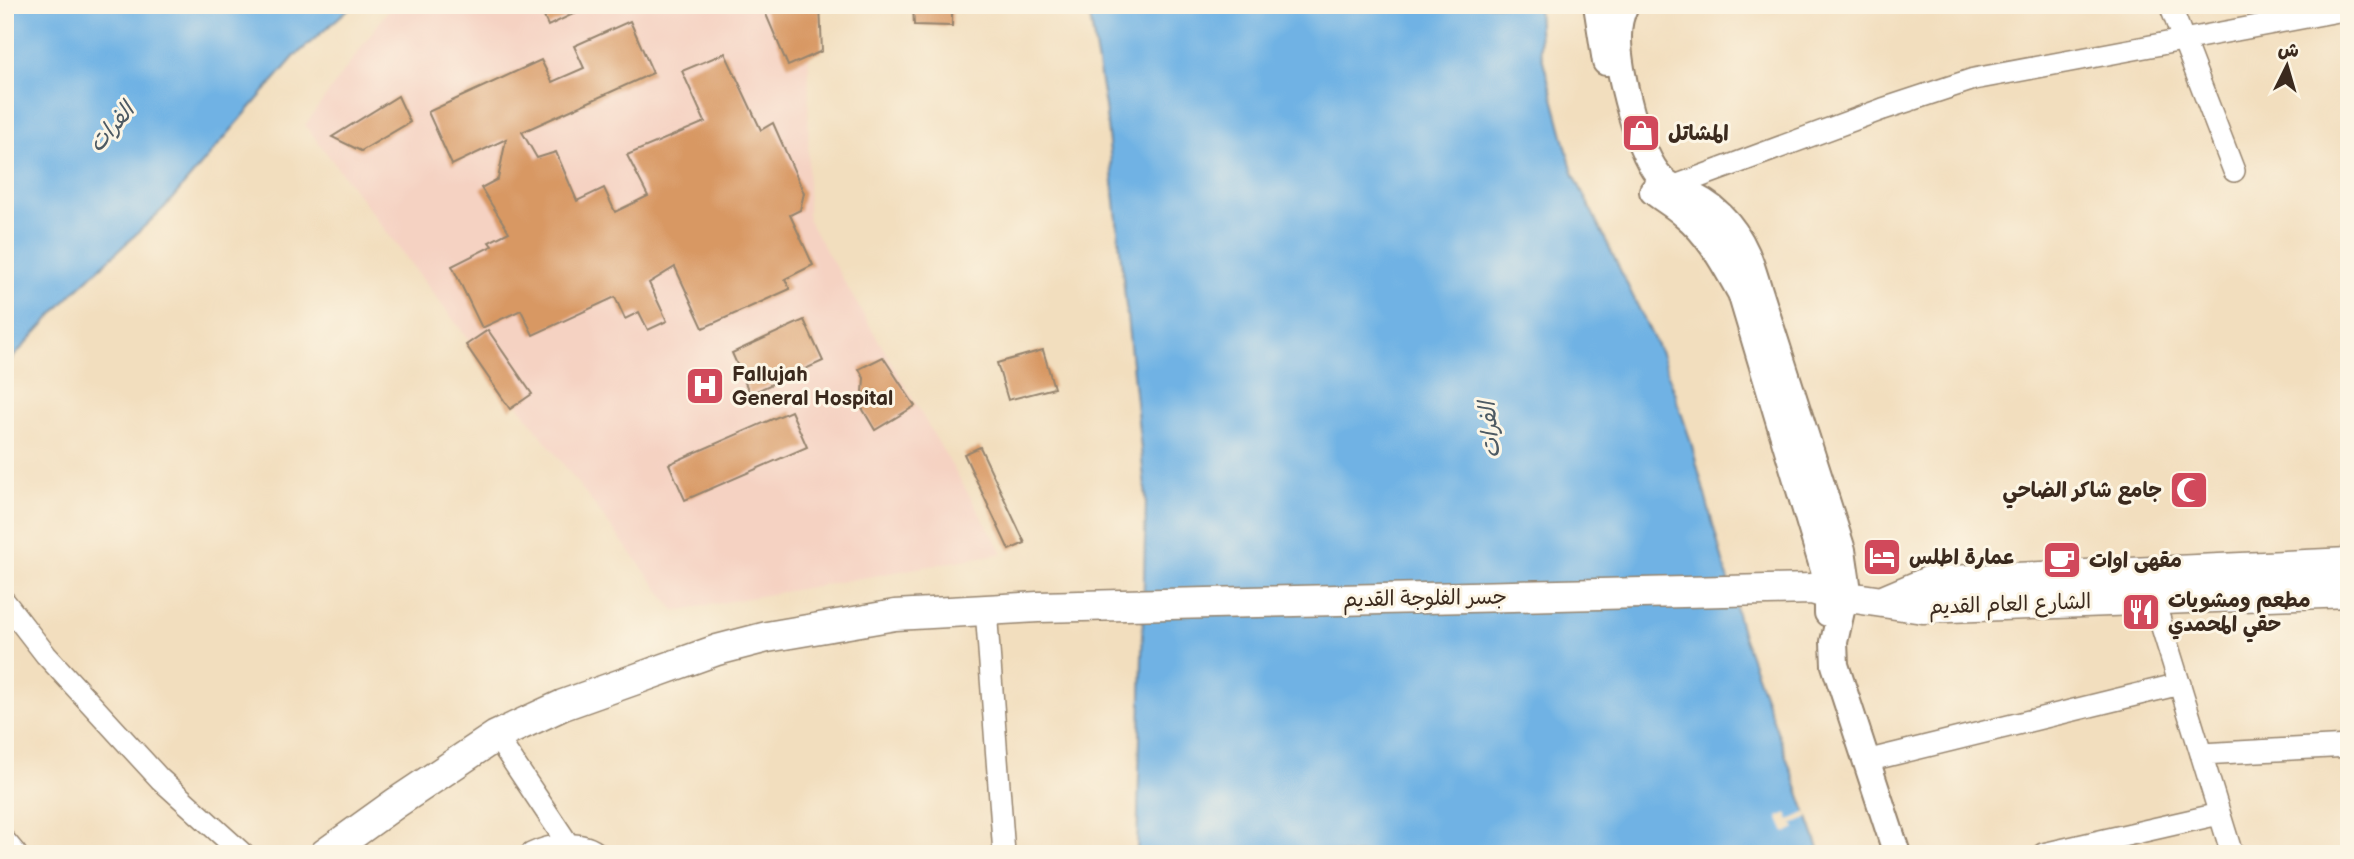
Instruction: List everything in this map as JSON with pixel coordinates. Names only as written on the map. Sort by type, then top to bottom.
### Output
[{"type":"main road","name":"الشارع العام القديم","points":[[1883,601],[1928,582],[2349,564]]},
{"type":"main road","name":"الشارع العام القديم","points":[[1828,594],[1923,608],[2349,592]]},
{"type":"main road","name":"جسر الفلوجة القديم","points":[[325,854],[496,736],[563,705],[717,650],[895,615],[1038,607],[1828,594]]},
{"type":"street","points":[[1597,5],[1611,85],[1628,155],[1640,177],[1664,190],[1703,233],[1719,254],[1741,293],[1824,570],[1835,666],[1896,854]]},
{"type":"street","points":[[1625,5],[1619,20],[1618,46],[1632,114],[1651,164],[1664,181],[1664,190]]},
{"type":"street","points":[[2170,5],[2234,171]]},
{"type":"street","points":[[1664,190],[1883,108],[1974,79],[2349,9]]},
{"type":"street","points":[[1828,594],[1822,651],[1824,680],[1882,854]]},
{"type":"street","points":[[2153,598],[2232,854]]},
{"type":"street","points":[[5,602],[46,655],[160,779],[243,854]]},
{"type":"street","points":[[986,609],[1004,854]]},
{"type":"street","points":[[1866,761],[2180,684]]},
{"type":"street","points":[[496,736],[568,844]]},
{"type":"street","points":[[2201,754],[2349,746]]},
{"type":"street","points":[[2043,854],[2219,814]]},
{"type":"street","points":[[5,841],[16,854]]},
{"type":"street","points":[[531,854],[568,844],[594,850],[598,854]]},
{"type":"shaded area","name":"Fallujah General Hospital","points":[[392,5],[809,5],[808,220],[1003,553],[675,611],[305,125]]},
{"type":"water","name":"الفرات","points":[[5,5],[353,5],[294,57],[165,207],[71,295],[5,366]]},
{"type":"water","name":"الفرات","points":[[1088,5],[1538,5],[1540,49],[1573,173],[1662,356],[1690,439],[1743,636],[1821,854],[1137,854],[1146,498],[1105,106]]},
{"type":"pier","points":[[1807,812],[1809,817],[1793,824],[1795,829],[1785,833],[1778,817],[1787,813],[1790,820]]},
{"type":"building","points":[[539,5],[592,5],[548,26]]},
{"type":"building","points":[[762,5],[820,5],[822,51],[788,66]]},
{"type":"building","points":[[913,5],[952,5],[952,26],[914,25]]},
{"type":"building","points":[[630,21],[653,73],[522,132],[537,158],[556,152],[577,201],[604,188],[615,212],[648,196],[627,155],[705,122],[682,71],[725,53],[761,130],[773,123],[804,193],[800,210],[790,215],[813,265],[785,279],[790,289],[703,328],[675,267],[649,283],[667,321],[648,330],[639,312],[625,319],[615,297],[533,335],[521,310],[482,328],[452,266],[492,246],[489,242],[509,232],[481,188],[498,179],[506,139],[452,165],[428,112],[541,60],[552,82],[584,68],[574,46]]},
{"type":"building","points":[[398,96],[410,122],[361,151],[332,137]]},
{"type":"building","points":[[804,320],[823,361],[750,394],[732,353]]},
{"type":"building","points":[[488,330],[532,394],[510,409],[466,345]]},
{"type":"building","points":[[1043,350],[1054,388],[1008,400],[997,363]]},
{"type":"building","points":[[883,357],[915,406],[875,430],[862,408],[864,378],[859,369]]},
{"type":"building","points":[[791,411],[807,447],[685,500],[669,464]]},
{"type":"building","points":[[980,447],[1025,543],[1009,550],[964,454]]},
{"type":"place","name":"المشاتل","points":[[1641,133]]},
{"type":"place","name":"Fallujah General Hospital","points":[[705,386]]},
{"type":"place","name":"جامع شاكر الضاحي","points":[[2189,490]]},
{"type":"place","name":"عمارة اطلس","points":[[1882,557]]},
{"type":"place","name":"مقهى اوات","points":[[2062,560]]},
{"type":"place","name":"مطعم ومشويات حقي المحمدي","points":[[2141,612]]}]
